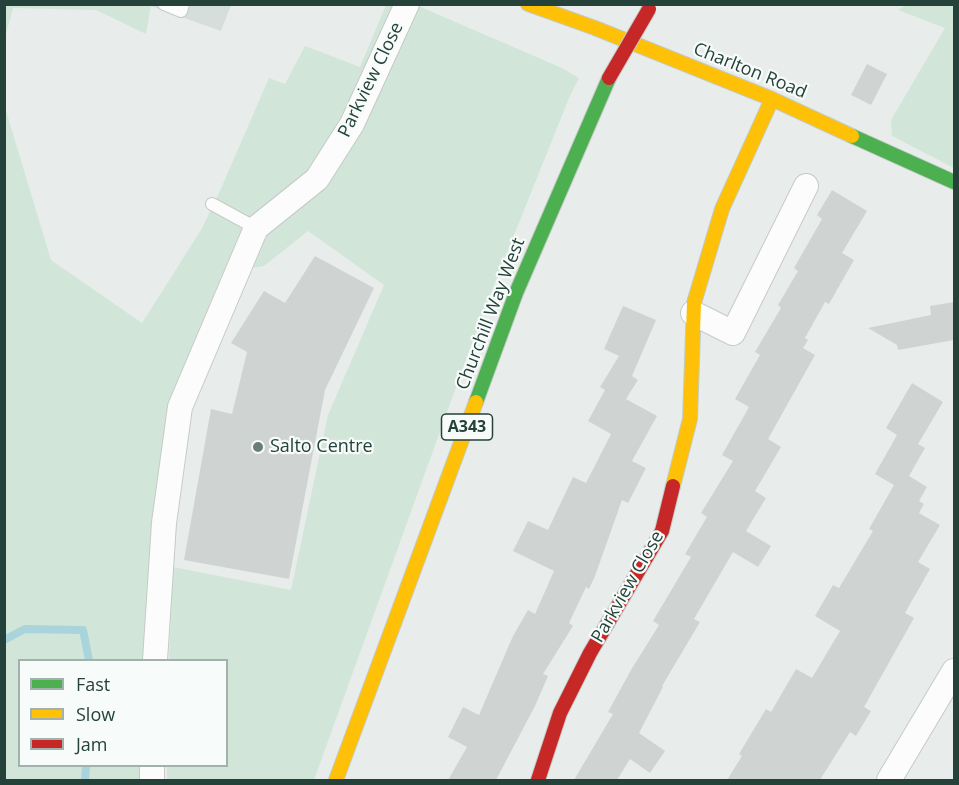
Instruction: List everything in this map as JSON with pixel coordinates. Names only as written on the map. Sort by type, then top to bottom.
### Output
[{"type":"street","name":"Parkview Close","points":[[256,228],[317,179],[352,124],[407,4]]},
{"type":"street","name":"Charlton Road","points":[[528,4],[553,9],[772,99],[954,182]]},
{"type":"street","name":"Churchill Way West","points":[[336,780],[516,293],[609,78],[650,7]]},
{"type":"street","name":"Parkview Close","points":[[538,780],[560,713],[590,653],[662,531],[690,419],[694,303],[722,209],[772,99]]},
{"type":"street","points":[[693,313],[733,333],[806,186]]},
{"type":"street","points":[[155,659],[164,523],[180,407],[256,228]]},
{"type":"street","points":[[889,780],[954,671]]},
{"type":"lane","points":[[164,4],[182,8]]},
{"type":"lane","points":[[212,204],[256,228]]},
{"type":"shaded area","points":[[148,5],[231,5],[221,31]]},
{"type":"green space","points":[[5,5],[151,5],[146,34],[96,10],[13,8],[5,38]]},
{"type":"green space","points":[[386,5],[416,5],[562,68],[579,78],[484,310],[314,780],[167,780],[167,767],[228,767],[228,659],[169,659],[173,567],[291,590],[328,415],[384,285],[308,231],[264,266],[223,272],[169,411],[144,659],[18,659],[18,767],[140,767],[139,780],[5,780],[4,104],[51,260],[142,323],[201,230],[269,78],[285,84],[305,46],[360,67]]},
{"type":"green space","points":[[906,5],[954,5],[954,168],[892,136],[891,120],[945,28],[898,10]]},
{"type":"building","points":[[867,64],[887,74],[871,105],[851,95]]},
{"type":"building","points":[[832,190],[867,211],[842,253],[854,260],[829,304],[825,302],[805,338],[808,340],[803,348],[815,355],[768,439],[781,447],[755,491],[766,498],[746,531],[771,546],[758,567],[733,552],[694,619],[700,622],[662,686],[639,733],[665,751],[650,773],[630,759],[617,780],[574,780],[613,714],[608,712],[631,670],[659,625],[653,621],[691,557],[685,554],[707,517],[701,513],[733,461],[722,455],[749,407],[735,399],[760,355],[755,352],[781,308],[778,305],[798,271],[794,268],[822,219],[817,215]]},
{"type":"building","points":[[315,256],[374,288],[325,390],[289,579],[184,560],[211,409],[232,414],[247,352],[231,343],[264,291],[285,303]]},
{"type":"building","points":[[954,302],[954,340],[898,350],[897,345],[868,328],[931,315],[930,306]]},
{"type":"building","points":[[623,306],[656,320],[632,376],[638,380],[626,399],[657,416],[632,461],[646,468],[628,503],[622,500],[595,576],[589,589],[586,587],[569,623],[573,626],[543,674],[548,676],[535,706],[496,780],[448,780],[467,747],[448,737],[463,707],[479,715],[513,636],[528,610],[535,614],[554,571],[513,551],[528,521],[548,530],[573,477],[586,483],[611,434],[588,421],[605,390],[600,387],[619,356],[604,349]]},
{"type":"building","points":[[912,383],[943,402],[918,444],[925,448],[909,476],[927,487],[919,501],[924,504],[919,513],[940,525],[918,562],[930,569],[905,613],[914,618],[864,707],[871,711],[856,736],[850,732],[820,780],[727,780],[742,756],[739,754],[766,709],[771,712],[796,669],[812,678],[840,631],[815,616],[833,585],[839,588],[873,531],[869,529],[894,485],[875,474],[897,435],[886,428]]},
{"type":"waterway","points":[[4,640],[25,629],[83,630],[89,659]]},
{"type":"waterway","points":[[85,780],[86,767]]},
{"type":"traffic: fast","points":[[476,402],[516,293],[609,78]]},
{"type":"traffic: fast","points":[[852,136],[954,182]]},
{"type":"traffic: slow","points":[[528,4],[595,28],[772,99],[852,136]]},
{"type":"traffic: slow","points":[[673,486],[690,419],[694,303],[722,209],[772,99]]},
{"type":"traffic: slow","points":[[336,780],[476,402]]},
{"type":"traffic: jam","points":[[609,78],[649,9]]},
{"type":"traffic: jam","points":[[538,780],[560,713],[590,653],[662,531],[673,486]]},
{"type":"place","name":"Salto Centre","points":[[258,447]]}]
